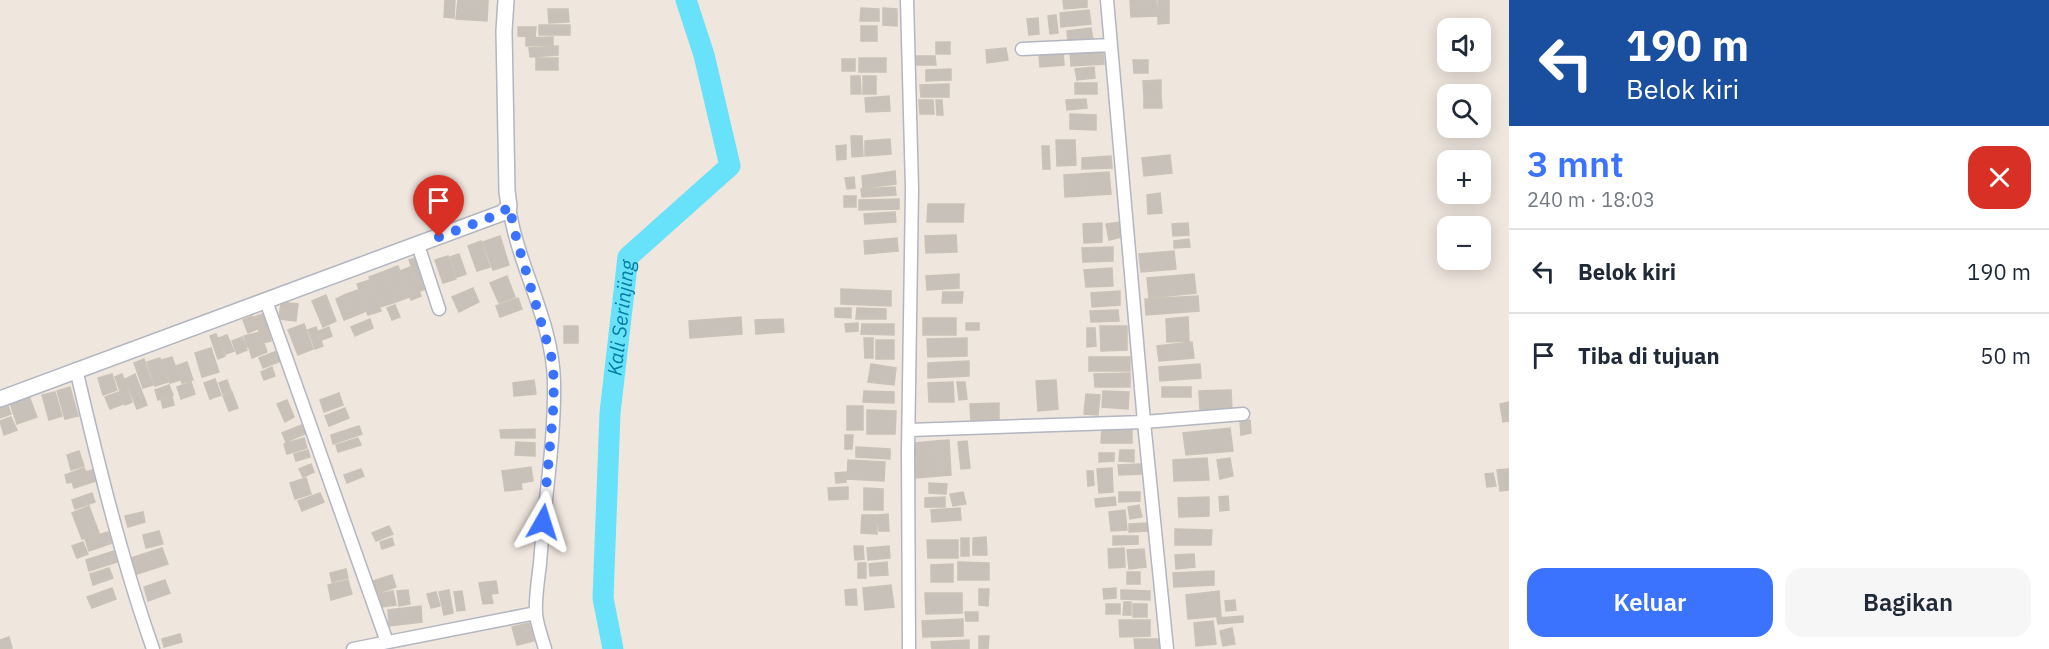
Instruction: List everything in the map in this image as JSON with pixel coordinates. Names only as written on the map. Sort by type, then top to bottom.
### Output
[{"type":"street","points":[[506,0],[504,31],[507,191],[517,241],[546,333],[554,382],[536,614],[544,649]]},
{"type":"street","points":[[907,0],[912,189],[909,649]]},
{"type":"street","points":[[1107,0],[1144,422],[1167,649]]},
{"type":"street","points":[[1022,49],[1111,45]]},
{"type":"street","points":[[0,399],[76,369],[418,245],[502,213],[509,206]]},
{"type":"street","points":[[418,245],[439,309]]},
{"type":"street","points":[[266,301],[387,642]]},
{"type":"street","points":[[76,369],[96,455],[140,612],[153,649]]},
{"type":"street","points":[[909,430],[1144,422],[1243,414]]},
{"type":"street","points":[[353,649],[536,614]]},
{"type":"building","points":[[445,0],[455,0],[454,18],[444,17]]},
{"type":"building","points":[[458,0],[488,0],[487,21],[456,19]]},
{"type":"building","points":[[1063,0],[1087,0],[1087,7],[1064,9]]},
{"type":"building","points":[[1130,0],[1156,0],[1157,16],[1131,17]]},
{"type":"building","points":[[1158,0],[1169,0],[1169,23],[1158,24]]},
{"type":"building","points":[[861,8],[879,9],[879,21],[860,21]]},
{"type":"building","points":[[883,8],[897,9],[897,26],[883,25]]},
{"type":"building","points":[[548,9],[568,9],[569,22],[549,23]]},
{"type":"building","points":[[1089,10],[1091,24],[1061,27],[1060,13]]},
{"type":"building","points":[[1056,15],[1058,33],[1050,34],[1048,16]]},
{"type":"building","points":[[1038,18],[1039,34],[1029,35],[1027,19]]},
{"type":"building","points":[[539,25],[570,25],[570,35],[539,35]]},
{"type":"building","points":[[861,26],[877,26],[877,41],[861,41]]},
{"type":"building","points":[[518,27],[536,27],[535,37],[518,36]]},
{"type":"building","points":[[1091,28],[1093,40],[1068,42],[1067,31]]},
{"type":"building","points":[[553,37],[553,45],[526,46],[526,38]]},
{"type":"building","points":[[936,42],[950,42],[950,54],[936,54]]},
{"type":"building","points":[[558,46],[558,55],[530,57],[529,48]]},
{"type":"building","points":[[1006,48],[1008,60],[987,63],[986,50]]},
{"type":"building","points":[[1103,49],[1104,64],[1071,66],[1070,51]]},
{"type":"building","points":[[1063,52],[1064,65],[1040,67],[1039,54]]},
{"type":"building","points":[[915,56],[935,56],[936,65],[915,65]]},
{"type":"building","points":[[536,58],[558,58],[558,70],[536,70]]},
{"type":"building","points":[[859,58],[886,58],[886,72],[859,72]]},
{"type":"building","points":[[842,59],[855,59],[855,71],[842,71]]},
{"type":"building","points":[[1133,60],[1148,60],[1148,73],[1134,73]]},
{"type":"building","points":[[1094,67],[1095,78],[1077,80],[1075,69]]},
{"type":"building","points":[[951,69],[951,80],[926,81],[926,70]]},
{"type":"building","points":[[851,76],[860,76],[861,94],[851,94]]},
{"type":"building","points":[[863,76],[876,76],[876,94],[863,94]]},
{"type":"building","points":[[1161,80],[1161,96],[1144,97],[1143,81]]},
{"type":"building","points":[[1075,83],[1097,83],[1097,94],[1075,94]]},
{"type":"building","points":[[949,84],[949,97],[921,97],[920,85]]},
{"type":"building","points":[[889,96],[890,111],[866,112],[865,98]]},
{"type":"building","points":[[1161,96],[1162,108],[1144,108],[1144,97]]},
{"type":"building","points":[[1086,99],[1087,108],[1067,110],[1066,100]]},
{"type":"building","points":[[919,100],[933,100],[934,114],[920,114]]},
{"type":"building","points":[[936,100],[942,100],[943,115],[937,115]]},
{"type":"building","points":[[1070,114],[1096,115],[1096,130],[1070,129]]},
{"type":"building","points":[[851,136],[862,136],[863,156],[852,157]]},
{"type":"building","points":[[890,139],[891,154],[865,156],[865,141]]},
{"type":"building","points":[[1056,140],[1075,140],[1076,165],[1057,166]]},
{"type":"building","points":[[846,145],[846,159],[837,160],[836,146]]},
{"type":"building","points":[[1042,146],[1049,146],[1050,169],[1043,169]]},
{"type":"building","points":[[1170,155],[1172,173],[1144,176],[1142,158]]},
{"type":"building","points":[[1111,156],[1112,168],[1082,169],[1082,158]]},
{"type":"building","points":[[895,171],[896,184],[863,188],[862,176]]},
{"type":"building","points":[[1109,172],[1111,194],[1082,196],[1080,174]]},
{"type":"building","points":[[1080,174],[1082,196],[1065,197],[1064,175]]},
{"type":"building","points":[[854,177],[855,188],[847,189],[845,178]]},
{"type":"building","points":[[895,187],[896,195],[862,197],[861,189]]},
{"type":"building","points":[[1160,193],[1162,213],[1148,214],[1147,195]]},
{"type":"building","points":[[844,196],[856,196],[856,207],[844,207]]},
{"type":"building","points":[[899,199],[899,209],[859,210],[859,200]]},
{"type":"building","points":[[928,204],[964,204],[963,222],[927,222]]},
{"type":"building","points":[[895,212],[896,222],[865,224],[864,214]]},
{"type":"building","points":[[1119,222],[1122,237],[1109,240],[1106,224]]},
{"type":"building","points":[[1102,223],[1102,242],[1084,243],[1083,224]]},
{"type":"building","points":[[1188,223],[1189,235],[1173,236],[1172,224]]},
{"type":"building","points":[[956,235],[957,252],[926,253],[925,236]]},
{"type":"building","points":[[500,236],[509,265],[493,270],[483,242]]},
{"type":"building","points":[[897,238],[898,251],[865,254],[864,241]]},
{"type":"building","points":[[1189,239],[1190,247],[1174,248],[1174,241]]},
{"type":"building","points":[[481,241],[490,267],[477,271],[468,246]]},
{"type":"building","points":[[1113,247],[1113,261],[1083,262],[1082,248]]},
{"type":"building","points":[[1174,251],[1176,269],[1141,272],[1139,254]]},
{"type":"building","points":[[459,254],[466,274],[457,277],[450,257]]},
{"type":"building","points":[[421,256],[432,287],[420,291],[409,260]]},
{"type":"building","points":[[448,256],[456,279],[443,283],[435,260]]},
{"type":"building","points":[[398,266],[409,297],[396,302],[385,271]]},
{"type":"building","points":[[410,267],[421,296],[411,300],[400,271]]},
{"type":"building","points":[[1112,268],[1113,286],[1086,287],[1084,270]]},
{"type":"building","points":[[385,271],[396,302],[380,307],[369,277]]},
{"type":"building","points":[[959,274],[959,288],[927,290],[926,276]]},
{"type":"building","points":[[1194,274],[1196,293],[1149,298],[1147,278]]},
{"type":"building","points":[[507,276],[515,297],[499,303],[490,283]]},
{"type":"building","points":[[370,280],[381,311],[368,315],[357,284]]},
{"type":"building","points":[[473,288],[479,302],[459,312],[452,297]]},
{"type":"building","points":[[841,289],[891,291],[891,306],[841,304]]},
{"type":"building","points":[[358,290],[366,311],[352,317],[344,295]]},
{"type":"building","points":[[1120,291],[1120,305],[1092,307],[1091,293]]},
{"type":"building","points":[[943,292],[963,292],[962,303],[942,303]]},
{"type":"building","points":[[326,295],[336,321],[323,327],[312,301]]},
{"type":"building","points":[[344,295],[352,317],[344,320],[336,299]]},
{"type":"building","points":[[1198,296],[1199,311],[1146,315],[1145,299]]},
{"type":"building","points":[[518,298],[522,309],[500,317],[496,306]]},
{"type":"building","points":[[281,302],[298,304],[296,321],[279,319]]},
{"type":"building","points":[[395,305],[400,317],[392,320],[387,308]]},
{"type":"building","points":[[835,308],[851,308],[851,318],[835,317]]},
{"type":"building","points":[[857,308],[886,309],[886,319],[856,319]]},
{"type":"building","points":[[1118,310],[1119,321],[1091,322],[1090,311]]},
{"type":"building","points":[[268,312],[273,327],[259,331],[254,317]]},
{"type":"building","points":[[252,316],[257,329],[248,333],[243,320]]},
{"type":"building","points":[[741,317],[742,334],[690,338],[689,321]]},
{"type":"building","points":[[1188,317],[1189,341],[1167,342],[1166,319]]},
{"type":"building","points":[[923,318],[956,318],[956,335],[923,335]]},
{"type":"building","points":[[370,319],[373,328],[355,336],[351,327]]},
{"type":"building","points":[[783,319],[784,332],[756,334],[755,320]]},
{"type":"building","points":[[858,323],[858,331],[846,332],[845,324]]},
{"type":"building","points":[[966,323],[979,323],[979,330],[966,330]]},
{"type":"building","points":[[304,324],[313,349],[298,355],[288,330]]},
{"type":"building","points":[[862,324],[894,324],[894,335],[861,334]]},
{"type":"building","points":[[564,326],[578,326],[578,343],[564,343]]},
{"type":"building","points":[[1100,326],[1127,326],[1127,350],[1101,351]]},
{"type":"building","points":[[316,327],[323,346],[315,349],[308,330]]},
{"type":"building","points":[[329,327],[332,336],[322,340],[319,331]]},
{"type":"building","points":[[1087,328],[1095,328],[1096,346],[1087,347]]},
{"type":"building","points":[[268,330],[271,341],[247,347],[244,336]]},
{"type":"building","points":[[216,334],[225,356],[218,359],[210,336]]},
{"type":"building","points":[[227,335],[234,351],[226,354],[219,338]]},
{"type":"building","points":[[242,337],[247,350],[237,354],[232,341]]},
{"type":"building","points":[[864,338],[873,338],[873,358],[865,358]]},
{"type":"building","points":[[967,338],[967,356],[928,357],[927,339]]},
{"type":"building","points":[[876,340],[894,340],[894,359],[876,359]]},
{"type":"building","points":[[1192,342],[1194,358],[1159,361],[1157,346]]},
{"type":"building","points":[[264,343],[267,352],[252,358],[249,348]]},
{"type":"building","points":[[211,348],[219,372],[202,377],[195,353]]},
{"type":"building","points":[[277,351],[281,361],[263,368],[259,358]]},
{"type":"building","points":[[172,357],[180,380],[170,383],[162,360]]},
{"type":"building","points":[[1089,357],[1130,357],[1130,371],[1089,371]]},
{"type":"building","points":[[160,358],[168,382],[155,386],[147,362]]},
{"type":"building","points":[[144,359],[153,385],[143,388],[134,363]]},
{"type":"building","points":[[969,361],[969,376],[928,378],[928,363]]},
{"type":"building","points":[[187,362],[193,380],[182,383],[176,366]]},
{"type":"building","points":[[871,364],[896,368],[894,385],[868,382]]},
{"type":"building","points":[[1200,364],[1201,378],[1160,381],[1159,367]]},
{"type":"building","points":[[272,367],[275,376],[264,380],[261,372]]},
{"type":"building","points":[[1130,373],[1130,387],[1095,387],[1094,374]]},
{"type":"building","points":[[112,374],[117,390],[103,395],[98,378]]},
{"type":"building","points":[[122,374],[132,402],[125,405],[115,377]]},
{"type":"building","points":[[135,374],[147,405],[137,409],[125,379]]},
{"type":"building","points":[[215,379],[221,395],[210,399],[204,383]]},
{"type":"building","points":[[227,380],[231,391],[223,394],[219,383]]},
{"type":"building","points":[[534,380],[536,394],[514,396],[513,383]]},
{"type":"building","points":[[1056,380],[1058,409],[1038,411],[1036,381]]},
{"type":"building","points":[[191,382],[195,394],[181,399],[177,387]]},
{"type":"building","points":[[953,382],[954,402],[929,402],[928,383]]},
{"type":"building","points":[[957,382],[965,382],[967,399],[959,400]]},
{"type":"building","points":[[169,385],[173,395],[158,400],[155,390]]},
{"type":"building","points":[[70,387],[78,416],[65,419],[57,391]]},
{"type":"building","points":[[1162,387],[1191,387],[1191,397],[1162,397]]},
{"type":"building","points":[[1231,390],[1232,410],[1200,411],[1199,391]]},
{"type":"building","points":[[864,391],[894,392],[894,403],[863,402]]},
{"type":"building","points":[[1103,391],[1129,392],[1128,409],[1102,407]]},
{"type":"building","points":[[55,392],[62,416],[49,420],[42,395]]},
{"type":"building","points":[[119,392],[123,404],[110,409],[105,397]]},
{"type":"building","points":[[232,392],[238,408],[229,411],[223,396]]},
{"type":"building","points":[[339,393],[343,405],[324,412],[320,400]]},
{"type":"building","points":[[1086,394],[1100,395],[1098,415],[1084,414]]},
{"type":"building","points":[[29,396],[37,417],[17,424],[10,403]]},
{"type":"building","points":[[172,397],[174,405],[163,408],[161,400]]},
{"type":"building","points":[[287,400],[294,417],[285,422],[277,404]]},
{"type":"building","points":[[1509,402],[1509,421],[1503,422],[1500,404]]},
{"type":"building","points":[[999,403],[999,420],[971,421],[970,404]]},
{"type":"building","points":[[8,406],[11,414],[0,418],[0,409]]},
{"type":"building","points":[[847,406],[863,406],[863,430],[847,430]]},
{"type":"building","points":[[345,408],[349,418],[329,426],[325,416]]},
{"type":"building","points":[[867,410],[896,411],[895,434],[867,434]]},
{"type":"building","points":[[11,417],[17,430],[4,435],[0,421]]},
{"type":"building","points":[[1250,420],[1251,433],[1241,435],[1240,421]]},
{"type":"building","points":[[304,424],[307,433],[286,442],[282,433]]},
{"type":"building","points":[[359,426],[362,434],[333,444],[331,435]]},
{"type":"building","points":[[1102,428],[1132,428],[1132,443],[1101,443]]},
{"type":"building","points":[[1230,428],[1233,451],[1186,455],[1183,433]]},
{"type":"building","points":[[535,429],[535,438],[501,438],[500,430]]},
{"type":"building","points":[[845,435],[853,435],[852,449],[845,449]]},
{"type":"building","points":[[304,438],[307,448],[287,454],[284,444]]},
{"type":"building","points":[[358,438],[361,445],[338,452],[336,445]]},
{"type":"building","points":[[949,440],[951,475],[938,476],[935,441]]},
{"type":"building","points":[[935,441],[938,476],[916,478],[914,443]]},
{"type":"building","points":[[967,441],[970,468],[961,469],[958,442]]},
{"type":"building","points":[[516,442],[535,443],[535,456],[515,455]]},
{"type":"building","points":[[856,447],[890,449],[890,459],[856,457]]},
{"type":"building","points":[[308,450],[310,457],[296,461],[294,454]]},
{"type":"building","points":[[1120,450],[1134,450],[1134,462],[1119,461]]},
{"type":"building","points":[[79,451],[84,466],[71,470],[67,455]]},
{"type":"building","points":[[1099,453],[1114,453],[1114,461],[1099,462]]},
{"type":"building","points":[[1207,458],[1209,480],[1174,481],[1173,460]]},
{"type":"building","points":[[1230,458],[1233,476],[1220,479],[1217,460]]},
{"type":"building","points":[[848,460],[885,462],[884,481],[847,479]]},
{"type":"building","points":[[311,464],[314,472],[303,477],[299,469]]},
{"type":"building","points":[[1141,464],[1141,474],[1119,475],[1118,465]]},
{"type":"building","points":[[531,467],[533,481],[521,483],[522,489],[505,491],[502,471]]},
{"type":"building","points":[[84,468],[86,472],[95,469],[99,480],[74,488],[72,482],[67,483],[65,475]]},
{"type":"building","points":[[1112,468],[1113,492],[1099,493],[1097,469]]},
{"type":"building","points":[[361,469],[364,476],[347,483],[344,475]]},
{"type":"building","points":[[1509,469],[1509,490],[1500,491],[1497,470]]},
{"type":"building","points":[[1087,471],[1093,471],[1094,485],[1088,486]]},
{"type":"building","points":[[846,472],[846,482],[836,483],[835,473]]},
{"type":"building","points":[[1493,473],[1496,486],[1487,487],[1485,474]]},
{"type":"building","points":[[306,478],[311,494],[295,499],[290,483]]},
{"type":"building","points":[[929,483],[947,484],[946,494],[929,493]]},
{"type":"building","points":[[848,487],[848,499],[829,500],[828,488]]},
{"type":"building","points":[[864,488],[883,489],[883,510],[864,510]]},
{"type":"building","points":[[963,492],[966,504],[953,506],[950,494]]},
{"type":"building","points":[[1119,492],[1140,492],[1140,501],[1119,502]]},
{"type":"building","points":[[92,493],[95,502],[75,509],[72,500]]},
{"type":"building","points":[[320,493],[324,502],[302,511],[298,501]]},
{"type":"building","points":[[1228,496],[1229,510],[1220,511],[1219,497]]},
{"type":"building","points":[[945,497],[945,507],[925,507],[925,498]]},
{"type":"building","points":[[1115,497],[1116,505],[1096,507],[1095,499]]},
{"type":"building","points":[[1209,497],[1209,516],[1179,517],[1178,498]]},
{"type":"building","points":[[1139,505],[1142,517],[1130,519],[1128,507]]},
{"type":"building","points":[[89,506],[99,533],[82,539],[72,513]]},
{"type":"building","points":[[960,508],[961,520],[932,522],[931,510]]},
{"type":"building","points":[[1125,510],[1127,530],[1111,531],[1109,512]]},
{"type":"building","points":[[143,512],[145,522],[128,527],[125,516]]},
{"type":"building","points":[[888,514],[889,531],[879,531],[878,515]]},
{"type":"building","points":[[862,515],[877,515],[877,534],[861,533]]},
{"type":"building","points":[[1147,523],[1148,531],[1129,532],[1129,524]]},
{"type":"building","points":[[389,526],[393,534],[376,541],[372,533]]},
{"type":"building","points":[[1175,529],[1212,530],[1211,545],[1175,545]]},
{"type":"building","points":[[159,531],[163,544],[146,548],[143,535]]},
{"type":"building","points":[[108,532],[112,543],[89,551],[85,539]]},
{"type":"building","points":[[1113,536],[1138,536],[1138,544],[1113,545]]},
{"type":"building","points":[[986,537],[987,555],[973,555],[973,538]]},
{"type":"building","points":[[392,538],[394,545],[382,549],[380,542]]},
{"type":"building","points":[[961,538],[969,538],[969,556],[961,556]]},
{"type":"building","points":[[927,540],[958,540],[958,558],[928,558]]},
{"type":"building","points":[[83,542],[88,554],[77,558],[72,546]]},
{"type":"building","points":[[854,546],[863,546],[864,559],[855,560]]},
{"type":"building","points":[[889,546],[890,558],[868,560],[867,548]]},
{"type":"building","points":[[162,548],[168,564],[137,574],[131,558]]},
{"type":"building","points":[[1124,548],[1125,567],[1109,568],[1108,549]]},
{"type":"building","points":[[1144,549],[1146,567],[1129,569],[1127,550]]},
{"type":"building","points":[[114,551],[117,562],[89,571],[86,560]]},
{"type":"building","points":[[1194,554],[1195,567],[1176,569],[1175,555]]},
{"type":"building","points":[[887,562],[888,575],[870,576],[869,564]]},
{"type":"building","points":[[958,562],[989,563],[989,580],[958,580]]},
{"type":"building","points":[[858,563],[866,563],[866,578],[858,578]]},
{"type":"building","points":[[953,564],[953,582],[931,582],[931,565]]},
{"type":"building","points":[[109,568],[113,578],[93,585],[90,574]]},
{"type":"building","points":[[346,569],[348,578],[332,582],[330,573]]},
{"type":"building","points":[[1214,571],[1214,585],[1174,587],[1173,573]]},
{"type":"building","points":[[1127,572],[1140,572],[1140,584],[1127,584]]},
{"type":"building","points":[[392,575],[396,587],[378,593],[373,581]]},
{"type":"building","points":[[165,580],[170,593],[148,601],[144,587]]},
{"type":"building","points":[[348,580],[352,594],[331,600],[328,585]]},
{"type":"building","points":[[496,581],[498,593],[491,594],[493,603],[483,604],[479,583]]},
{"type":"building","points":[[891,585],[894,607],[865,610],[863,588]]},
{"type":"building","points":[[112,588],[116,599],[92,608],[87,597]]},
{"type":"building","points":[[1116,588],[1116,598],[1104,599],[1103,589]]},
{"type":"building","points":[[856,589],[857,605],[846,605],[845,590]]},
{"type":"building","points":[[979,589],[989,589],[988,606],[979,605]]},
{"type":"building","points":[[408,590],[410,604],[399,606],[397,591]]},
{"type":"building","points":[[449,590],[453,613],[444,615],[439,592]]},
{"type":"building","points":[[1121,590],[1150,591],[1150,600],[1121,599]]},
{"type":"building","points":[[393,591],[396,605],[382,607],[379,594]]},
{"type":"building","points":[[462,591],[465,610],[457,611],[454,592]]},
{"type":"building","points":[[1219,591],[1221,616],[1188,619],[1186,595]]},
{"type":"building","points":[[436,592],[440,606],[431,608],[427,594]]},
{"type":"building","points":[[925,593],[962,593],[962,613],[926,614]]},
{"type":"building","points":[[1235,600],[1236,610],[1226,611],[1225,601]]},
{"type":"building","points":[[1124,602],[1131,602],[1131,615],[1123,615]]},
{"type":"building","points":[[1106,604],[1120,604],[1120,614],[1106,614]]},
{"type":"building","points":[[1133,604],[1147,604],[1147,617],[1133,617]]},
{"type":"building","points":[[421,606],[422,622],[389,626],[388,610]]},
{"type":"building","points":[[965,612],[978,612],[978,621],[966,621]]},
{"type":"building","points":[[1243,616],[1243,622],[1218,624],[1217,618]]},
{"type":"building","points":[[963,619],[963,636],[923,637],[922,621]]},
{"type":"building","points":[[1119,620],[1150,620],[1150,636],[1120,637]]},
{"type":"building","points":[[1213,621],[1216,644],[1196,646],[1194,623]]},
{"type":"building","points":[[529,623],[534,641],[517,645],[512,627]]},
{"type":"building","points":[[1232,628],[1235,644],[1223,646],[1220,631]]},
{"type":"building","points":[[180,634],[182,642],[164,647],[162,639]]},
{"type":"building","points":[[979,636],[989,636],[988,649],[979,649]]},
{"type":"building","points":[[9,637],[12,648],[0,649],[0,640]]},
{"type":"building","points":[[1134,639],[1160,639],[1160,649],[1135,649]]},
{"type":"building","points":[[969,640],[969,649],[932,649],[931,642]]},
{"type":"waterway","name":"Kali Serinjing","points":[[613,649],[603,598],[610,413],[628,257],[730,166],[704,55],[686,0]]},
{"type":"route","points":[[439,237],[502,213],[509,206],[552,359],[553,413],[543,522]]}]
